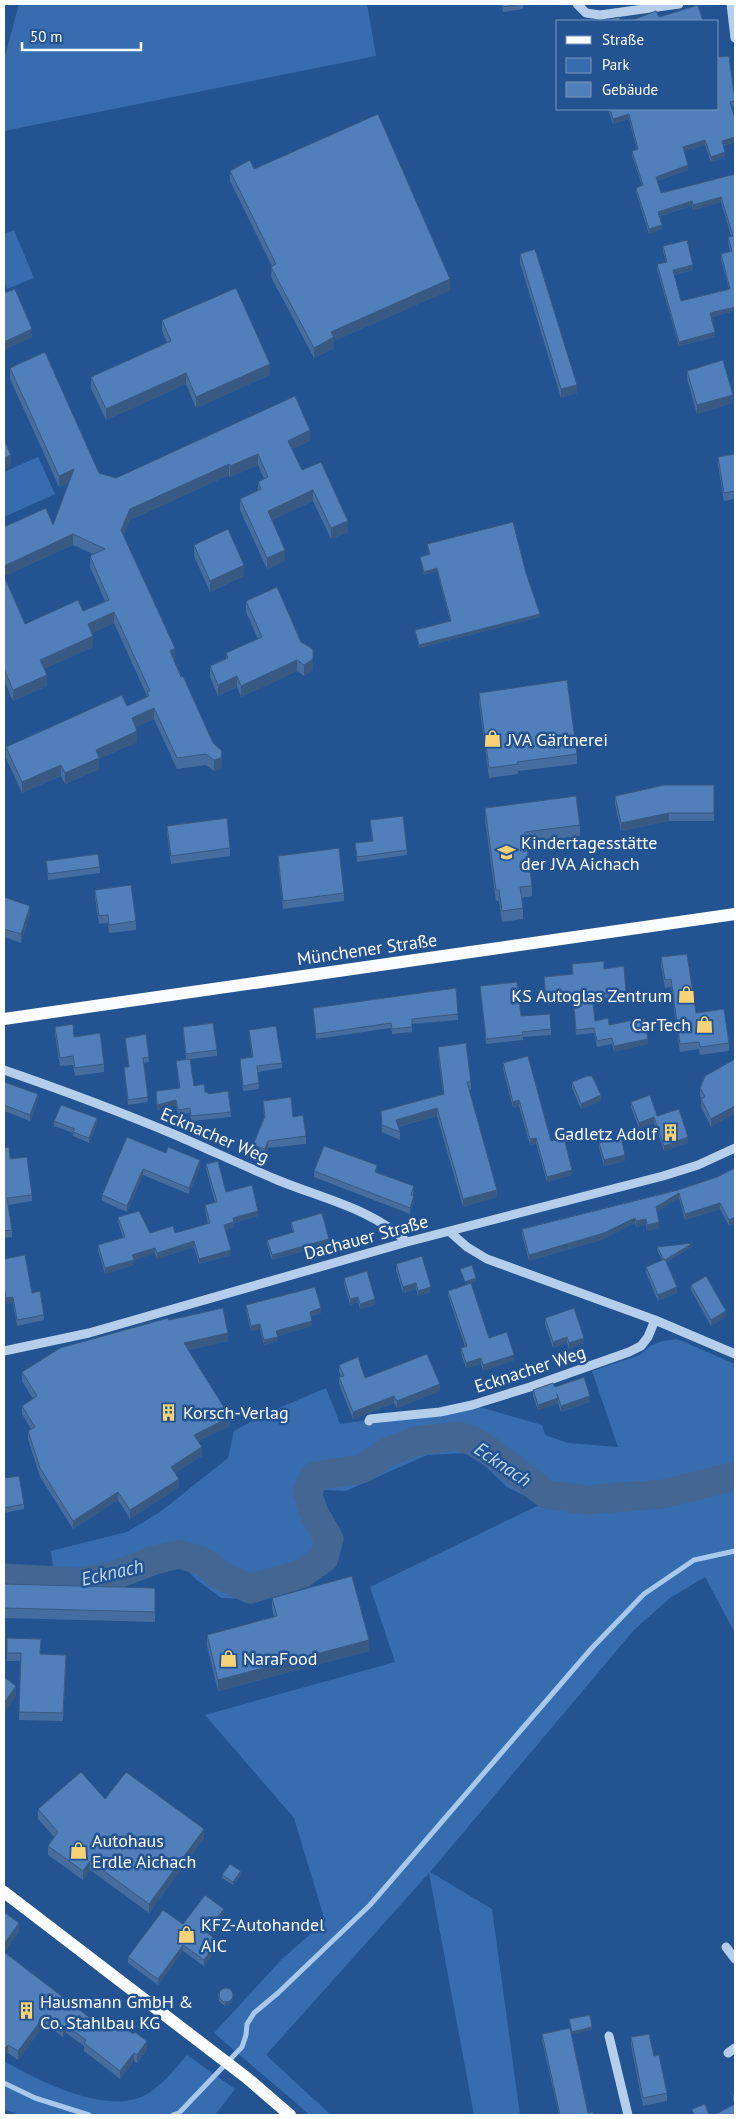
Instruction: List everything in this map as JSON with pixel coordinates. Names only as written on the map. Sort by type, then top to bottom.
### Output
[{"type":"main road","name":"Münchener Straße","points":[[4,1020],[735,914]]},
{"type":"main road","points":[[4,1892],[247,2078],[290,2115]]},
{"type":"street","points":[[577,4],[586,13],[600,15],[678,4]]},
{"type":"street","points":[[731,4],[735,38]]},
{"type":"street","name":"Ecknacher Weg","points":[[4,1070],[178,1136],[294,1187],[372,1216],[392,1228],[407,1242]]},
{"type":"street","name":"Dachauer Straße","points":[[4,1351],[89,1333],[407,1242],[663,1176],[698,1164],[735,1148]]},
{"type":"street","points":[[450,1232],[467,1247],[487,1259],[655,1320],[735,1354]]},
{"type":"street","name":"Ecknacher Weg","points":[[369,1421],[370,1419],[440,1412],[472,1405],[622,1355],[641,1346],[648,1337],[655,1320]]},
{"type":"street","points":[[726,1947],[735,1959]]},
{"type":"street","points":[[610,2036],[628,2115]]},
{"type":"green space","points":[[19,4],[367,4],[376,56],[4,131],[4,60]]},
{"type":"green space","points":[[14,230],[34,278],[7,289],[4,282],[4,234]]},
{"type":"green space","points":[[38,457],[55,494],[4,517],[4,472]]},
{"type":"green space","points":[[677,1339],[735,1364],[735,1633],[705,1577],[670,1598],[634,1630],[430,1872],[492,1909],[520,2115],[474,2115],[429,1873],[266,2055],[331,2115],[310,2115],[214,2033],[282,1959],[325,1921],[294,1818],[205,1715],[395,1662],[370,1587],[541,1504],[507,1487],[485,1466],[465,1453],[427,1455],[346,1491],[324,1490],[321,1504],[337,1532],[337,1558],[289,1587],[249,1599],[221,1598],[197,1580],[182,1565],[165,1565],[151,1574],[109,1593],[4,1591],[4,1571],[54,1576],[51,1551],[127,1532],[160,1512],[228,1458],[234,1431],[265,1414],[326,1388],[340,1424],[472,1405],[542,1425],[545,1435],[568,1443],[618,1447],[592,1371],[640,1355],[650,1346],[662,1341]]},
{"type":"green space","points":[[187,2055],[235,2089],[215,2115],[19,2115],[4,2109],[4,2061],[55,2087],[95,2099],[115,2101],[133,2100],[149,2093],[174,2071]]},
{"type":"building","points":[[502,4],[521,4],[503,7]]},
{"type":"building","points":[[698,5],[703,20],[633,20],[656,11],[659,17]]},
{"type":"building","points":[[619,17],[620,20],[609,20]]},
{"type":"building","points":[[729,56],[735,101],[730,102],[735,119],[735,137],[722,141],[725,152],[711,157],[705,140],[683,147],[688,165],[656,177],[661,193],[735,174],[735,307],[710,313],[715,332],[679,342],[657,264],[667,262],[663,246],[687,240],[693,265],[673,270],[681,301],[730,289],[721,254],[732,251],[728,237],[733,236],[721,197],[693,205],[692,201],[658,212],[662,225],[649,229],[636,188],[643,185],[632,151],[638,149],[629,114],[613,119],[610,110],[719,110],[719,57]]},
{"type":"building","points":[[378,114],[450,279],[331,332],[334,337],[314,348],[271,267],[276,264],[230,171],[250,160],[254,169]]},
{"type":"building","points":[[535,249],[577,385],[561,389],[520,254]]},
{"type":"building","points":[[236,288],[270,364],[196,397],[186,373],[106,409],[91,377],[171,341],[162,320]]},
{"type":"building","points":[[15,289],[32,329],[4,342],[4,293]]},
{"type":"building","points":[[45,352],[99,473],[116,478],[295,396],[310,430],[288,441],[302,470],[321,462],[348,521],[331,528],[313,490],[268,511],[285,550],[267,558],[240,499],[261,489],[258,482],[268,477],[258,454],[230,466],[229,464],[130,509],[121,530],[175,648],[170,651],[181,677],[183,676],[213,743],[222,751],[221,758],[214,760],[206,754],[177,758],[154,708],[132,718],[137,731],[96,750],[99,758],[65,773],[61,765],[22,782],[6,747],[122,695],[127,706],[149,696],[147,692],[150,691],[114,612],[88,624],[93,636],[40,660],[47,675],[13,690],[4,669],[4,576],[25,624],[78,600],[83,611],[109,600],[90,556],[105,549],[73,534],[4,566],[4,527],[46,508],[53,525],[74,469],[59,476],[10,368]]},
{"type":"building","points":[[723,360],[733,395],[697,405],[687,371]]},
{"type":"building","points":[[4,440],[11,455],[4,458]]},
{"type":"building","points":[[735,454],[735,491],[724,493],[718,457]]},
{"type":"building","points":[[513,522],[526,573],[540,614],[419,645],[415,630],[451,621],[437,568],[424,572],[420,557],[430,554],[427,544]]},
{"type":"building","points":[[228,529],[244,565],[210,581],[194,545]]},
{"type":"building","points":[[277,587],[301,642],[313,649],[313,659],[304,665],[297,660],[241,686],[237,676],[218,685],[210,666],[228,658],[226,653],[262,637],[246,601]]},
{"type":"building","points":[[567,680],[577,754],[517,762],[518,764],[489,768],[479,693]]},
{"type":"building","points":[[664,785],[714,785],[714,813],[669,813],[621,823],[615,796]]},
{"type":"building","name":"Kindertagesstätte der JVA Aichach","points":[[576,796],[580,825],[525,832],[532,886],[520,887],[523,908],[502,911],[499,890],[496,890],[485,808]]},
{"type":"building","points":[[403,816],[407,850],[357,857],[355,843],[373,841],[370,820]]},
{"type":"building","points":[[227,818],[230,848],[171,856],[167,826]]},
{"type":"building","points":[[339,848],[344,893],[283,901],[278,856]]},
{"type":"building","points":[[98,854],[100,867],[48,874],[46,861]]},
{"type":"building","points":[[131,885],[136,921],[109,925],[108,915],[99,916],[95,890]]},
{"type":"building","points":[[4,897],[30,906],[21,934],[4,929]]},
{"type":"building","points":[[687,954],[696,1013],[724,1009],[729,1043],[700,1047],[699,1042],[680,1044],[671,979],[665,980],[661,957]]},
{"type":"building","points":[[604,961],[604,969],[624,966],[626,991],[592,995],[595,1021],[608,1018],[609,1025],[644,1018],[648,1039],[614,1046],[612,1038],[597,1041],[594,1028],[576,1030],[573,995],[546,997],[544,977],[573,974],[572,964]]},
{"type":"building","points":[[517,982],[521,1016],[550,1014],[551,1029],[522,1032],[523,1035],[486,1039],[480,986]]},
{"type":"building","points":[[456,988],[458,1014],[412,1019],[412,1027],[392,1029],[391,1023],[316,1034],[313,1008]]},
{"type":"building","points":[[213,1023],[217,1050],[186,1054],[183,1027]]},
{"type":"building","points":[[73,1024],[74,1037],[100,1033],[104,1064],[75,1068],[73,1056],[60,1058],[55,1027]]},
{"type":"building","points":[[276,1026],[282,1063],[257,1066],[259,1083],[243,1086],[240,1059],[253,1057],[249,1030]]},
{"type":"building","points":[[146,1034],[149,1057],[143,1058],[148,1097],[128,1100],[124,1067],[129,1067],[125,1038]]},
{"type":"building","points":[[466,1043],[471,1082],[467,1082],[497,1190],[463,1199],[437,1108],[396,1120],[400,1132],[382,1125],[381,1111],[444,1094],[438,1047]]},
{"type":"building","points":[[528,1056],[551,1141],[564,1138],[572,1170],[547,1177],[536,1138],[530,1139],[519,1100],[513,1102],[503,1063]]},
{"type":"building","points":[[190,1059],[194,1086],[204,1084],[205,1092],[208,1092],[208,1094],[228,1091],[231,1112],[191,1116],[190,1108],[178,1110],[176,1100],[157,1105],[156,1091],[180,1088],[176,1061]]},
{"type":"building","points":[[735,1059],[735,1106],[711,1119],[701,1099],[705,1097],[700,1088],[705,1076]]},
{"type":"building","points":[[592,1076],[601,1095],[581,1104],[572,1082]]},
{"type":"building","points":[[4,1082],[38,1094],[30,1115],[4,1105]]},
{"type":"building","points":[[650,1095],[657,1116],[679,1109],[688,1137],[664,1146],[654,1117],[639,1123],[631,1102]]},
{"type":"building","points":[[291,1097],[293,1117],[303,1115],[306,1136],[268,1141],[265,1149],[253,1145],[265,1116],[263,1101]]},
{"type":"building","points":[[61,1105],[97,1118],[89,1138],[73,1132],[75,1129],[54,1121]]},
{"type":"building","points":[[127,1137],[166,1153],[168,1147],[200,1160],[189,1188],[143,1169],[127,1206],[102,1195]]},
{"type":"building","points":[[621,1137],[625,1155],[604,1160],[599,1143]]},
{"type":"building","points":[[324,1146],[377,1165],[375,1172],[414,1186],[411,1195],[414,1196],[410,1208],[314,1171]]},
{"type":"building","points":[[9,1147],[10,1159],[27,1157],[32,1195],[7,1198],[12,1230],[4,1231],[4,1148]]},
{"type":"building","points":[[218,1161],[226,1192],[252,1185],[258,1211],[233,1218],[234,1222],[224,1225],[231,1250],[199,1259],[194,1241],[157,1253],[155,1248],[132,1255],[134,1260],[105,1268],[98,1245],[125,1237],[118,1217],[139,1211],[150,1233],[173,1226],[175,1233],[210,1223],[205,1205],[217,1202],[206,1164]]},
{"type":"building","points":[[735,1168],[735,1217],[729,1220],[720,1203],[685,1214],[679,1193],[656,1207],[659,1222],[647,1225],[646,1219],[636,1221],[635,1218],[604,1233],[529,1255],[522,1229],[678,1190],[717,1177]]},
{"type":"building","points":[[322,1213],[329,1239],[272,1255],[267,1240],[294,1232],[291,1222]]},
{"type":"building","points":[[693,1243],[665,1260],[657,1247]]},
{"type":"building","points":[[25,1255],[32,1293],[40,1291],[44,1315],[17,1320],[13,1297],[6,1298],[4,1259]]},
{"type":"building","points":[[422,1256],[431,1287],[418,1291],[416,1283],[403,1287],[396,1264]]},
{"type":"building","points":[[665,1259],[677,1287],[658,1295],[646,1267]]},
{"type":"building","points":[[472,1265],[476,1278],[465,1282],[460,1269]]},
{"type":"building","points":[[367,1271],[375,1299],[360,1304],[358,1297],[350,1299],[344,1278]]},
{"type":"building","points":[[706,1276],[726,1311],[711,1320],[691,1285]]},
{"type":"building","points":[[471,1283],[489,1338],[507,1332],[514,1355],[483,1365],[481,1358],[466,1363],[461,1348],[467,1346],[448,1291]]},
{"type":"building","points":[[315,1287],[321,1308],[310,1312],[312,1321],[276,1331],[278,1337],[264,1340],[260,1324],[251,1326],[246,1305]]},
{"type":"building","points":[[223,1308],[228,1333],[184,1343],[230,1417],[194,1435],[202,1447],[171,1467],[179,1479],[130,1510],[118,1492],[73,1521],[40,1468],[28,1431],[35,1427],[22,1406],[37,1396],[22,1372],[60,1348],[168,1318],[169,1320]]},
{"type":"building","points":[[574,1308],[584,1338],[569,1343],[567,1337],[553,1342],[545,1318]]},
{"type":"building","points":[[427,1354],[440,1384],[397,1401],[394,1396],[353,1412],[339,1377],[344,1376],[339,1365],[358,1357],[365,1378]]},
{"type":"building","points":[[584,1377],[590,1396],[561,1406],[557,1394],[558,1398],[538,1405],[533,1390],[553,1383],[555,1387]]},
{"type":"building","points":[[19,1476],[24,1504],[4,1508],[4,1478]]},
{"type":"building","points":[[352,1576],[369,1640],[218,1680],[207,1635],[277,1616],[272,1598]]},
{"type":"building","points":[[4,1584],[155,1588],[155,1612],[4,1608]]},
{"type":"building","points":[[7,1638],[41,1639],[40,1654],[66,1655],[63,1713],[19,1712],[21,1653],[7,1653]]},
{"type":"building","points":[[4,1677],[16,1686],[4,1703]]},
{"type":"building","points":[[81,1772],[105,1799],[126,1772],[204,1829],[149,1904],[90,1861],[83,1871],[48,1846],[58,1832],[38,1809]]},
{"type":"building","points":[[230,1864],[241,1871],[233,1882],[222,1875]]},
{"type":"building","points":[[205,1895],[224,1909],[206,1932],[218,1941],[204,1960],[183,1945],[158,1979],[128,1957],[163,1910],[183,1924]]},
{"type":"building","points":[[4,1912],[19,1923],[4,1944]]},
{"type":"building","points":[[4,1952],[107,2031],[115,2020],[133,2034],[135,2032],[147,2041],[137,2055],[134,2053],[120,2071],[84,2043],[86,2040],[66,2025],[63,2028],[45,2015],[18,2051],[8,2045],[5,2048]]},
{"type":"building","points":[[223,1988],[229,1988],[233,1995],[229,2002],[223,2002],[219,1998],[219,1992]]},
{"type":"building","points":[[590,2015],[592,2027],[572,2032],[569,2019]]},
{"type":"building","points":[[570,2028],[588,2113],[593,2112],[594,2115],[560,2115],[542,2034]]},
{"type":"building","points":[[649,2034],[654,2056],[659,2055],[667,2093],[643,2098],[631,2037]]},
{"type":"building","points":[[705,2104],[709,2115],[694,2115],[692,2109]]},
{"type":"building","points":[[735,2104],[735,2115],[714,2115]]},
{"type":"waterway","name":"Ecknach","points":[[4,1578],[79,1582],[113,1576],[155,1560],[180,1554],[204,1562],[220,1575],[250,1589],[303,1573],[324,1558],[329,1539],[314,1513],[307,1492],[315,1476],[362,1469],[386,1453],[416,1441],[458,1436],[475,1442],[491,1452],[546,1494],[585,1500],[663,1494],[735,1476]]},
{"type":"waterway","points":[[173,2115],[179,2113],[242,2047],[247,2024],[254,2013],[278,1993],[370,1905],[591,1649],[644,1594],[694,1560],[735,1551]]},
{"type":"waterway","points":[[4,2083],[35,2098],[89,2115]]},
{"type":"place","name":"JVA Gärtnerei","points":[[493,739]]},
{"type":"place","name":"Kindertagesstätte der JVA Aichach","points":[[507,852]]},
{"type":"place","name":"KS Autoglas Zentrum","points":[[686,995]]},
{"type":"place","name":"CarTech","points":[[705,1024]]},
{"type":"place","name":"Gadletz Adolf","points":[[671,1133]]},
{"type":"place","name":"Korsch-Verlag","points":[[169,1412]]},
{"type":"place","name":"NaraFood","points":[[229,1658]]},
{"type":"place","name":"Autohaus Erdle Aichach","points":[[78,1850]]},
{"type":"place","name":"KFZ-Autohandel AIC","points":[[187,1934]]},
{"type":"place","name":"Hausmann GmbH & Co. Stahlbau KG","points":[[26,2011]]}]
